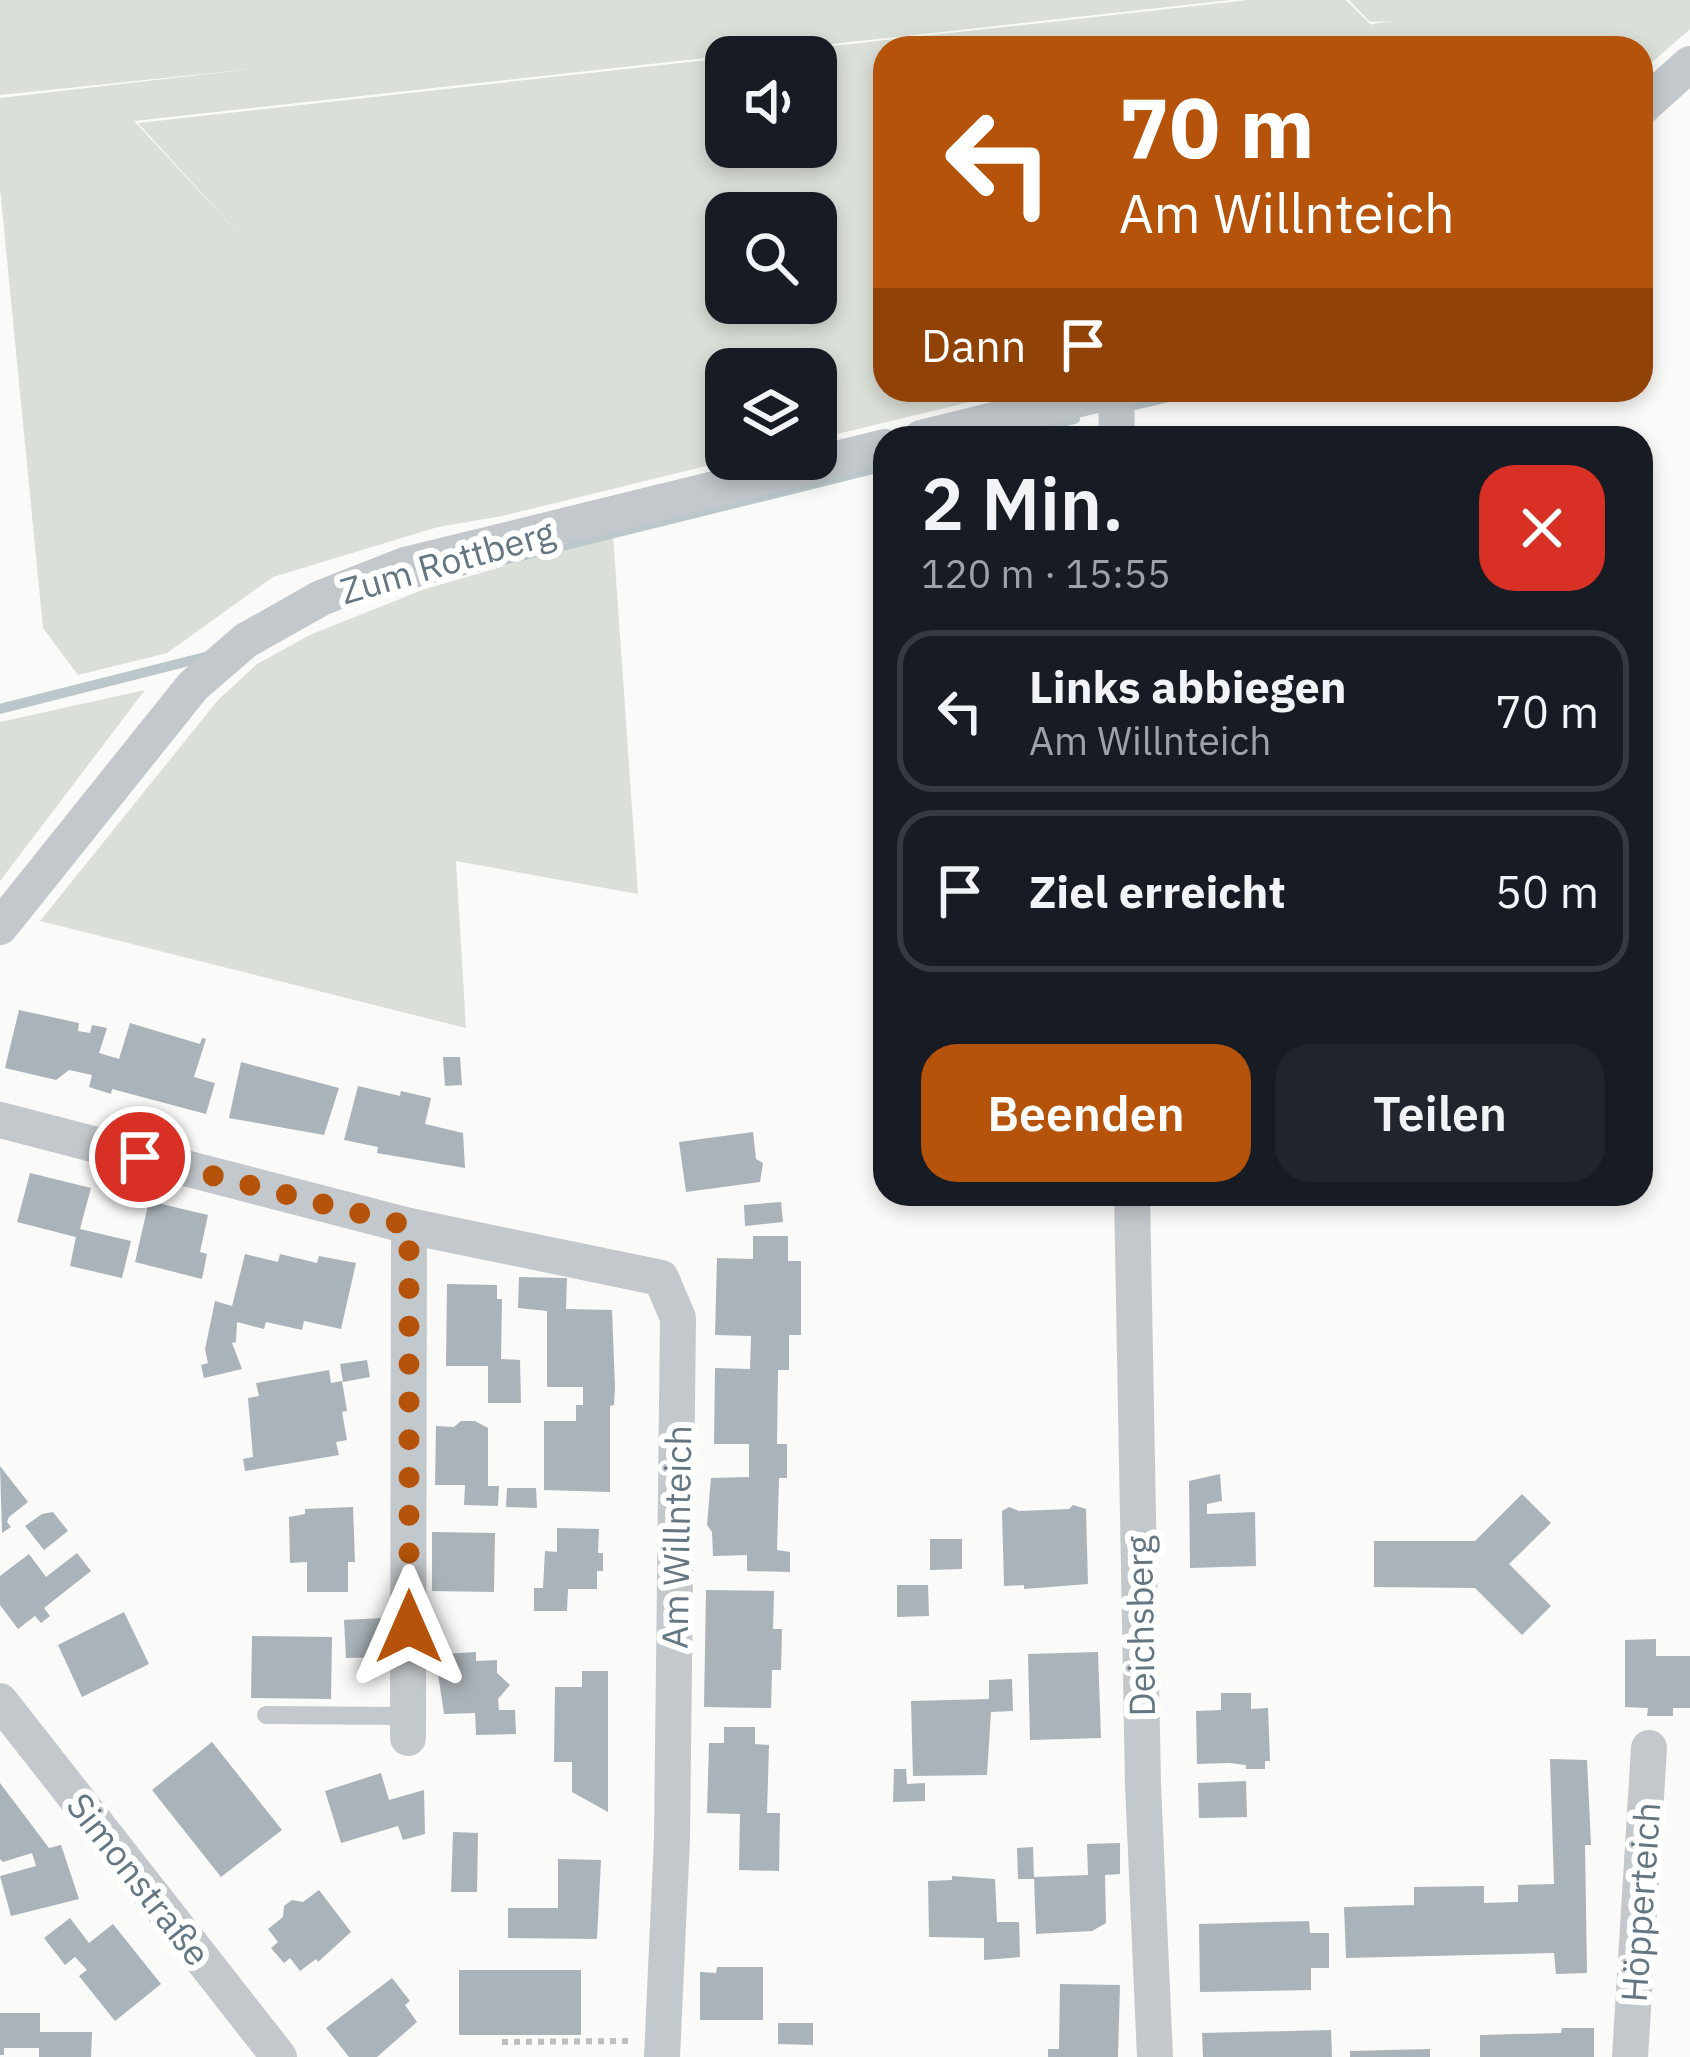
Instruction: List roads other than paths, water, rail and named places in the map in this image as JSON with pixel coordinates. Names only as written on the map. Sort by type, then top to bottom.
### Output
[{"type":"street","points":[[1653,97],[1690,64]]},
{"type":"street","points":[[970,426],[1067,402]]},
{"type":"street","name":"Zum Rottberg","points":[[0,926],[193,686],[245,641],[322,598],[405,565],[873,450]]},
{"type":"street","name":"Am Willnteich","points":[[0,1120],[409,1226],[661,1278],[678,1318],[672,1838],[662,2049]]},
{"type":"street","name":"Deichsberg","points":[[1132,1206],[1143,1764],[1155,2057]]},
{"type":"street","points":[[408,1727],[409,1226]]},
{"type":"street","name":"Simonstraße","points":[[0,1701],[279,2057]]},
{"type":"street","name":"Höpperteich","points":[[1630,2057],[1649,1748]]},
{"type":"lane","points":[[266,1715],[408,1727]]},
{"type":"waterway","points":[[1135,405],[1148,402]]},
{"type":"waterway","points":[[1046,426],[1075,419]]},
{"type":"waterway","points":[[364,599],[873,469]]},
{"type":"waterway","points":[[0,709],[205,657]]}]
